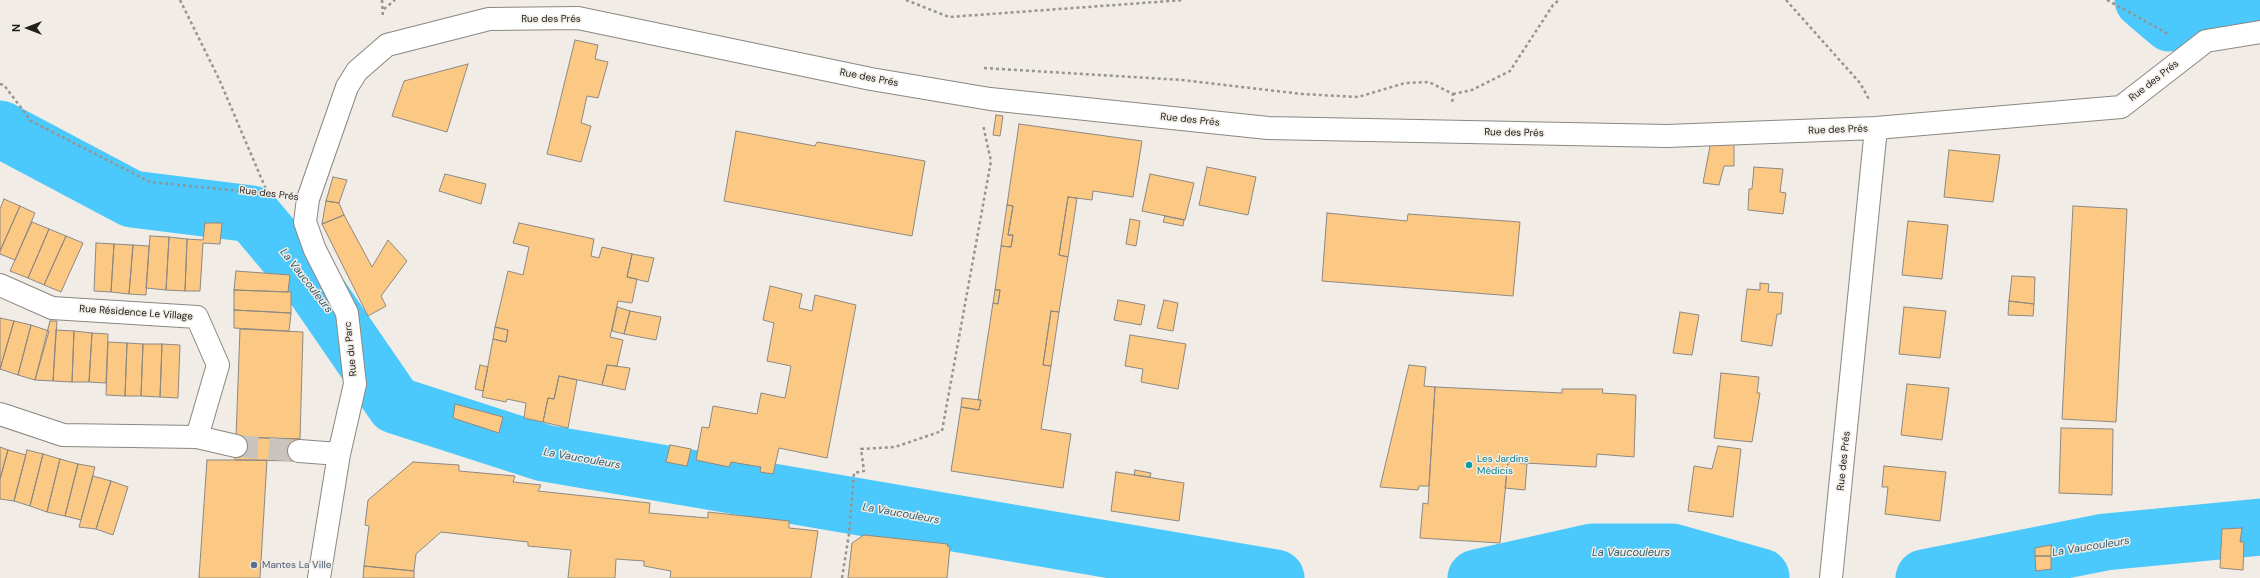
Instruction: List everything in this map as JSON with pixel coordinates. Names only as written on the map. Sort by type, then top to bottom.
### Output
[{"type":"street","name":"Rue des Prés","points":[[308,199],[347,87],[357,71],[387,45],[489,20],[578,18],[871,79],[990,99],[1268,128],[1667,136],[1876,128],[2121,107],[2206,41],[2260,32]]},
{"type":"street","name":"Rue des Prés","points":[[1831,578],[1876,128]]},
{"type":"street","name":"Rue du Parc","points":[[308,199],[305,222],[316,250],[347,313],[355,384],[339,454],[319,578]]},
{"type":"street","name":"Rue Résidence Le Village","points":[[0,285],[52,308],[197,317],[218,365],[197,437]]},
{"type":"street","points":[[0,414],[63,435],[197,437],[236,446]]},
{"type":"street","points":[[299,451],[339,454]]},
{"type":"path","points":[[180,0],[219,79],[268,194]]},
{"type":"path","points":[[383,10],[395,0]]},
{"type":"path","points":[[906,0],[949,17],[1184,0]]},
{"type":"path","points":[[983,68],[1182,80],[1302,94],[1358,96],[1404,83],[1429,82],[1453,94],[1472,90],[1510,71],[1553,5],[1559,0]]},
{"type":"path","points":[[1786,0],[1860,83],[1875,110],[1876,128]]},
{"type":"path","points":[[2107,0],[2168,34],[2206,41]]},
{"type":"path","name":"Rue des Prés","points":[[0,84],[4,85],[31,121],[150,182],[308,199]]},
{"type":"path","points":[[1452,132],[1453,94]]},
{"type":"path","points":[[842,578],[849,534],[854,473],[864,471],[861,448],[895,448],[942,431],[991,161],[983,126],[990,99]]},
{"type":"building","points":[[575,40],[598,45],[595,59],[608,62],[598,98],[587,96],[581,123],[591,126],[581,162],[547,154]]},
{"type":"building","points":[[468,64],[447,132],[392,116],[404,81]]},
{"type":"building","points":[[996,115],[1003,116],[1000,136],[993,135]]},
{"type":"building","points":[[1019,124],[1142,141],[1133,197],[1093,191],[1092,200],[1068,197],[1059,255],[1068,257],[1059,312],[1051,311],[1043,365],[1051,366],[1041,429],[1071,434],[1063,488],[951,471],[961,407],[979,410],[981,400],[978,400],[993,303],[998,304],[1000,290],[995,290],[1001,246],[1011,247],[1013,235],[1008,235],[1013,206],[1007,205]]},
{"type":"building","points":[[736,131],[815,146],[817,142],[925,161],[912,236],[724,201]]},
{"type":"building","points":[[1711,141],[1734,141],[1734,166],[1724,166],[1719,185],[1703,183]]},
{"type":"building","points":[[1949,150],[2000,155],[1993,202],[1944,197]]},
{"type":"building","points":[[1207,167],[1256,177],[1248,215],[1199,205]]},
{"type":"building","points":[[1754,167],[1783,169],[1780,192],[1786,193],[1783,214],[1748,210],[1749,189],[1752,189]]},
{"type":"building","points":[[445,174],[486,184],[481,204],[439,191]]},
{"type":"building","points":[[1150,174],[1194,183],[1185,220],[1142,211]]},
{"type":"building","points":[[333,177],[347,180],[339,203],[326,201]]},
{"type":"building","points":[[1068,197],[1077,198],[1068,257],[1059,255]]},
{"type":"building","points":[[4,199],[20,206],[0,251],[0,209]]},
{"type":"building","points":[[326,201],[339,203],[344,215],[322,224]]},
{"type":"building","points":[[1007,205],[1013,206],[1008,235],[1013,235],[1011,247],[1001,246]]},
{"type":"building","points":[[20,206],[35,213],[15,260],[0,254],[0,251]]},
{"type":"building","points":[[2073,206],[2127,209],[2116,422],[2062,419]]},
{"type":"building","points":[[1327,213],[1407,221],[1408,214],[1520,222],[1513,296],[1322,281]]},
{"type":"building","points":[[344,215],[372,267],[388,240],[407,261],[381,296],[386,306],[368,316],[322,224]]},
{"type":"building","points":[[1165,216],[1184,220],[1183,226],[1163,222]]},
{"type":"building","points":[[1130,219],[1140,221],[1136,246],[1126,244]]},
{"type":"building","points":[[1908,221],[1948,225],[1942,279],[1902,275]]},
{"type":"building","points":[[32,222],[49,229],[28,278],[10,271]]},
{"type":"building","points":[[205,223],[222,223],[220,244],[203,243],[200,291],[185,291],[187,239],[203,240]]},
{"type":"building","points":[[519,223],[594,239],[591,256],[599,258],[602,247],[632,254],[627,277],[637,279],[632,303],[618,301],[610,337],[623,340],[617,366],[607,365],[602,385],[559,376],[554,399],[548,398],[543,422],[524,418],[526,403],[507,399],[506,402],[482,397],[493,339],[506,342],[508,330],[495,327],[508,271],[523,275],[529,247],[513,243]]},
{"type":"building","points":[[49,229],[66,236],[44,285],[28,278]]},
{"type":"building","points":[[66,236],[83,243],[61,292],[44,285]]},
{"type":"building","points":[[150,236],[169,237],[166,290],[146,288]]},
{"type":"building","points":[[169,237],[187,239],[185,291],[166,290]]},
{"type":"building","points":[[96,243],[114,244],[111,292],[94,291]]},
{"type":"building","points":[[114,244],[133,245],[129,294],[111,292]]},
{"type":"building","points":[[133,245],[149,246],[146,295],[129,294]]},
{"type":"building","points":[[632,254],[654,258],[648,282],[627,277]]},
{"type":"building","points":[[236,271],[290,275],[288,292],[234,290]]},
{"type":"building","points":[[2012,276],[2035,277],[2034,304],[2009,301]]},
{"type":"building","points":[[1760,283],[1769,284],[1768,292],[1783,293],[1781,314],[1777,314],[1772,346],[1741,341],[1747,289],[1760,290]]},
{"type":"building","points":[[770,286],[802,294],[799,308],[812,311],[815,295],[856,305],[827,458],[779,448],[773,474],[760,472],[761,467],[731,462],[729,467],[696,460],[702,427],[709,428],[713,406],[757,414],[761,393],[785,398],[791,366],[767,361],[774,323],[763,320]]},
{"type":"building","points":[[234,290],[291,292],[291,313],[234,310]]},
{"type":"building","points":[[995,290],[1000,290],[998,304],[993,303]]},
{"type":"building","points":[[1118,300],[1145,305],[1141,325],[1114,320]]},
{"type":"building","points":[[1164,300],[1178,303],[1173,331],[1157,328]]},
{"type":"building","points":[[2009,301],[2034,304],[2033,316],[2008,315]]},
{"type":"building","points":[[617,307],[630,311],[624,334],[612,331]]},
{"type":"building","points":[[1904,307],[1946,311],[1940,358],[1899,354]]},
{"type":"building","points":[[234,310],[291,313],[289,331],[234,328]]},
{"type":"building","points":[[630,311],[661,317],[656,340],[624,334]]},
{"type":"building","points":[[1051,311],[1059,312],[1051,366],[1043,365]]},
{"type":"building","points":[[1680,312],[1699,315],[1692,355],[1673,353]]},
{"type":"building","points":[[0,318],[14,321],[0,369]]},
{"type":"building","points":[[14,321],[31,325],[18,375],[0,369]]},
{"type":"building","points":[[50,321],[57,321],[53,381],[35,380]]},
{"type":"building","points":[[31,325],[49,331],[35,380],[18,375]]},
{"type":"building","points":[[495,327],[508,330],[506,342],[493,339]]},
{"type":"building","points":[[240,329],[303,332],[300,439],[236,437]]},
{"type":"building","points":[[56,330],[74,331],[72,382],[53,381]]},
{"type":"building","points":[[74,331],[92,333],[89,382],[72,382]]},
{"type":"building","points":[[92,333],[108,334],[106,383],[89,382]]},
{"type":"building","points":[[1130,335],[1186,344],[1178,389],[1141,382],[1143,369],[1125,366]]},
{"type":"building","points":[[108,342],[127,343],[125,396],[106,395]]},
{"type":"building","points":[[127,343],[143,344],[141,396],[125,396]]},
{"type":"building","points":[[143,344],[162,344],[160,397],[141,396]]},
{"type":"building","points":[[162,344],[180,345],[178,398],[160,397]]},
{"type":"building","points":[[480,365],[488,367],[483,391],[475,389]]},
{"type":"building","points":[[607,365],[630,368],[625,390],[602,385]]},
{"type":"building","points":[[1409,365],[1426,367],[1424,386],[1435,387],[1429,486],[1419,486],[1418,490],[1380,487]]},
{"type":"building","points":[[1721,373],[1759,377],[1757,393],[1760,393],[1752,442],[1714,438]]},
{"type":"building","points":[[559,376],[577,380],[568,428],[543,422],[548,398],[554,399]]},
{"type":"building","points":[[1907,384],[1949,388],[1942,440],[1901,435]]},
{"type":"building","name":"Les Jardins Médicis","points":[[1435,387],[1562,393],[1562,389],[1603,389],[1602,393],[1636,395],[1634,457],[1597,454],[1596,467],[1508,462],[1500,543],[1420,538],[1423,503],[1428,504]]},
{"type":"building","points":[[962,398],[981,400],[979,410],[961,407]]},
{"type":"building","points":[[455,404],[503,417],[499,433],[453,418]]},
{"type":"building","points":[[2061,428],[2113,429],[2112,495],[2059,493]]},
{"type":"building","points":[[236,437],[300,439],[299,461],[235,460]]},
{"type":"building","points":[[670,445],[691,449],[687,466],[666,462]]},
{"type":"building","points":[[1718,446],[1741,449],[1733,517],[1688,511],[1694,466],[1712,469]]},
{"type":"building","points":[[0,447],[8,450],[0,479]]},
{"type":"building","points":[[8,450],[26,455],[14,501],[0,499],[0,479]]},
{"type":"building","points":[[27,450],[43,454],[30,506],[14,501]]},
{"type":"building","points":[[43,454],[60,459],[47,512],[30,506]]},
{"type":"building","points":[[60,459],[78,464],[65,516],[47,512]]},
{"type":"building","points":[[207,460],[267,460],[260,578],[199,578]]},
{"type":"building","points":[[413,462],[459,465],[459,471],[515,476],[513,482],[541,485],[538,491],[650,503],[649,513],[708,518],[708,512],[789,521],[789,528],[818,531],[811,578],[670,578],[671,571],[644,566],[644,561],[616,559],[615,578],[568,578],[571,550],[528,546],[528,542],[441,532],[416,554],[414,571],[364,566],[369,526],[365,525],[368,500]]},
{"type":"building","points":[[1508,462],[1527,464],[1525,490],[1505,488]]},
{"type":"building","points":[[78,464],[95,467],[81,520],[65,516]]},
{"type":"building","points":[[1884,466],[1946,472],[1940,521],[1885,514],[1888,487],[1882,487]]},
{"type":"building","points":[[1135,470],[1151,473],[1150,477],[1134,475]]},
{"type":"building","points":[[1116,472],[1184,483],[1179,521],[1111,511]]},
{"type":"building","points":[[93,476],[111,481],[96,529],[79,527]]},
{"type":"building","points":[[111,481],[128,487],[113,535],[96,529]]},
{"type":"building","points":[[2242,528],[2240,542],[2244,542],[2243,570],[2220,568],[2222,529]]},
{"type":"building","points":[[864,535],[948,544],[947,546],[950,547],[947,578],[848,578],[852,543]]},
{"type":"building","points":[[2051,545],[2051,556],[2035,556],[2035,548]]},
{"type":"building","points":[[2035,556],[2051,556],[2051,569],[2036,571]]},
{"type":"building","points":[[364,566],[414,571],[414,578],[363,578]]},
{"type":"waterway","name":"La Vaucouleurs","points":[[2143,0],[2170,23],[2260,8]]},
{"type":"waterway","name":"La Vaucouleurs","points":[[0,129],[132,199],[252,214],[316,290],[395,405],[544,453],[1276,578]]},
{"type":"waterway","name":"La Vaucouleurs","points":[[1924,578],[2105,542],[2260,527]]},
{"type":"waterway","name":"La Vaucouleurs","points":[[1476,578],[1592,552],[1672,552],[1761,577]]},
{"type":"tunnel","points":[[236,446],[299,451]]},
{"type":"place","name":"Les Jardins Médicis","points":[[1469,465]]},
{"type":"place","name":"Mantes La Ville","points":[[254,565]]}]
